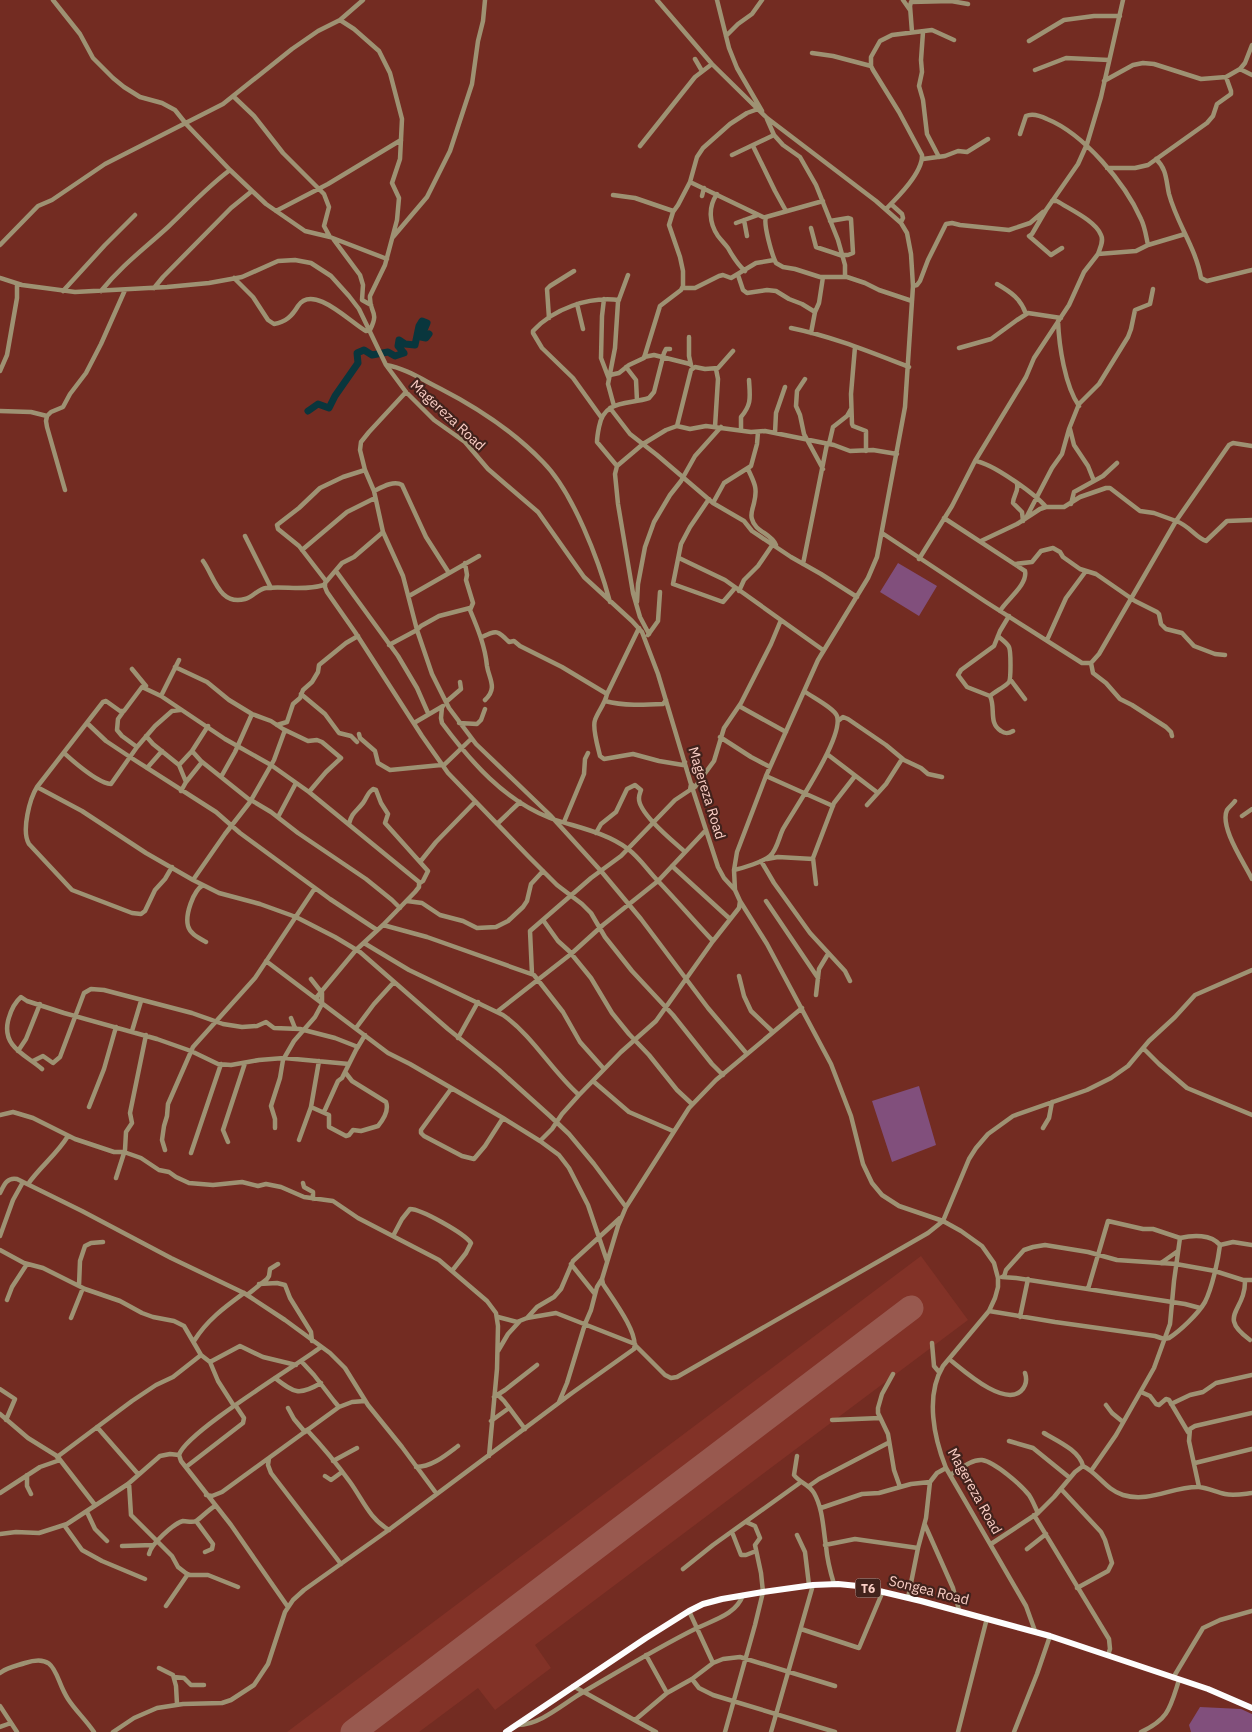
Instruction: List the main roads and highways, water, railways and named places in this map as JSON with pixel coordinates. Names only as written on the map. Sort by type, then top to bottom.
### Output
[{"type":"highway","name":"Songea Road","points":[[506,1732],[573,1686],[689,1611],[703,1604],[743,1595],[811,1585],[834,1584],[883,1591],[1035,1631],[1213,1691],[1252,1708]]},
{"type":"waterway","points":[[308,411],[318,404],[329,408],[358,363],[357,353],[364,350],[372,355],[388,352],[395,356],[404,353],[398,346],[399,340],[405,344],[415,345],[422,321],[427,323],[421,337],[426,338],[429,334]]}]
